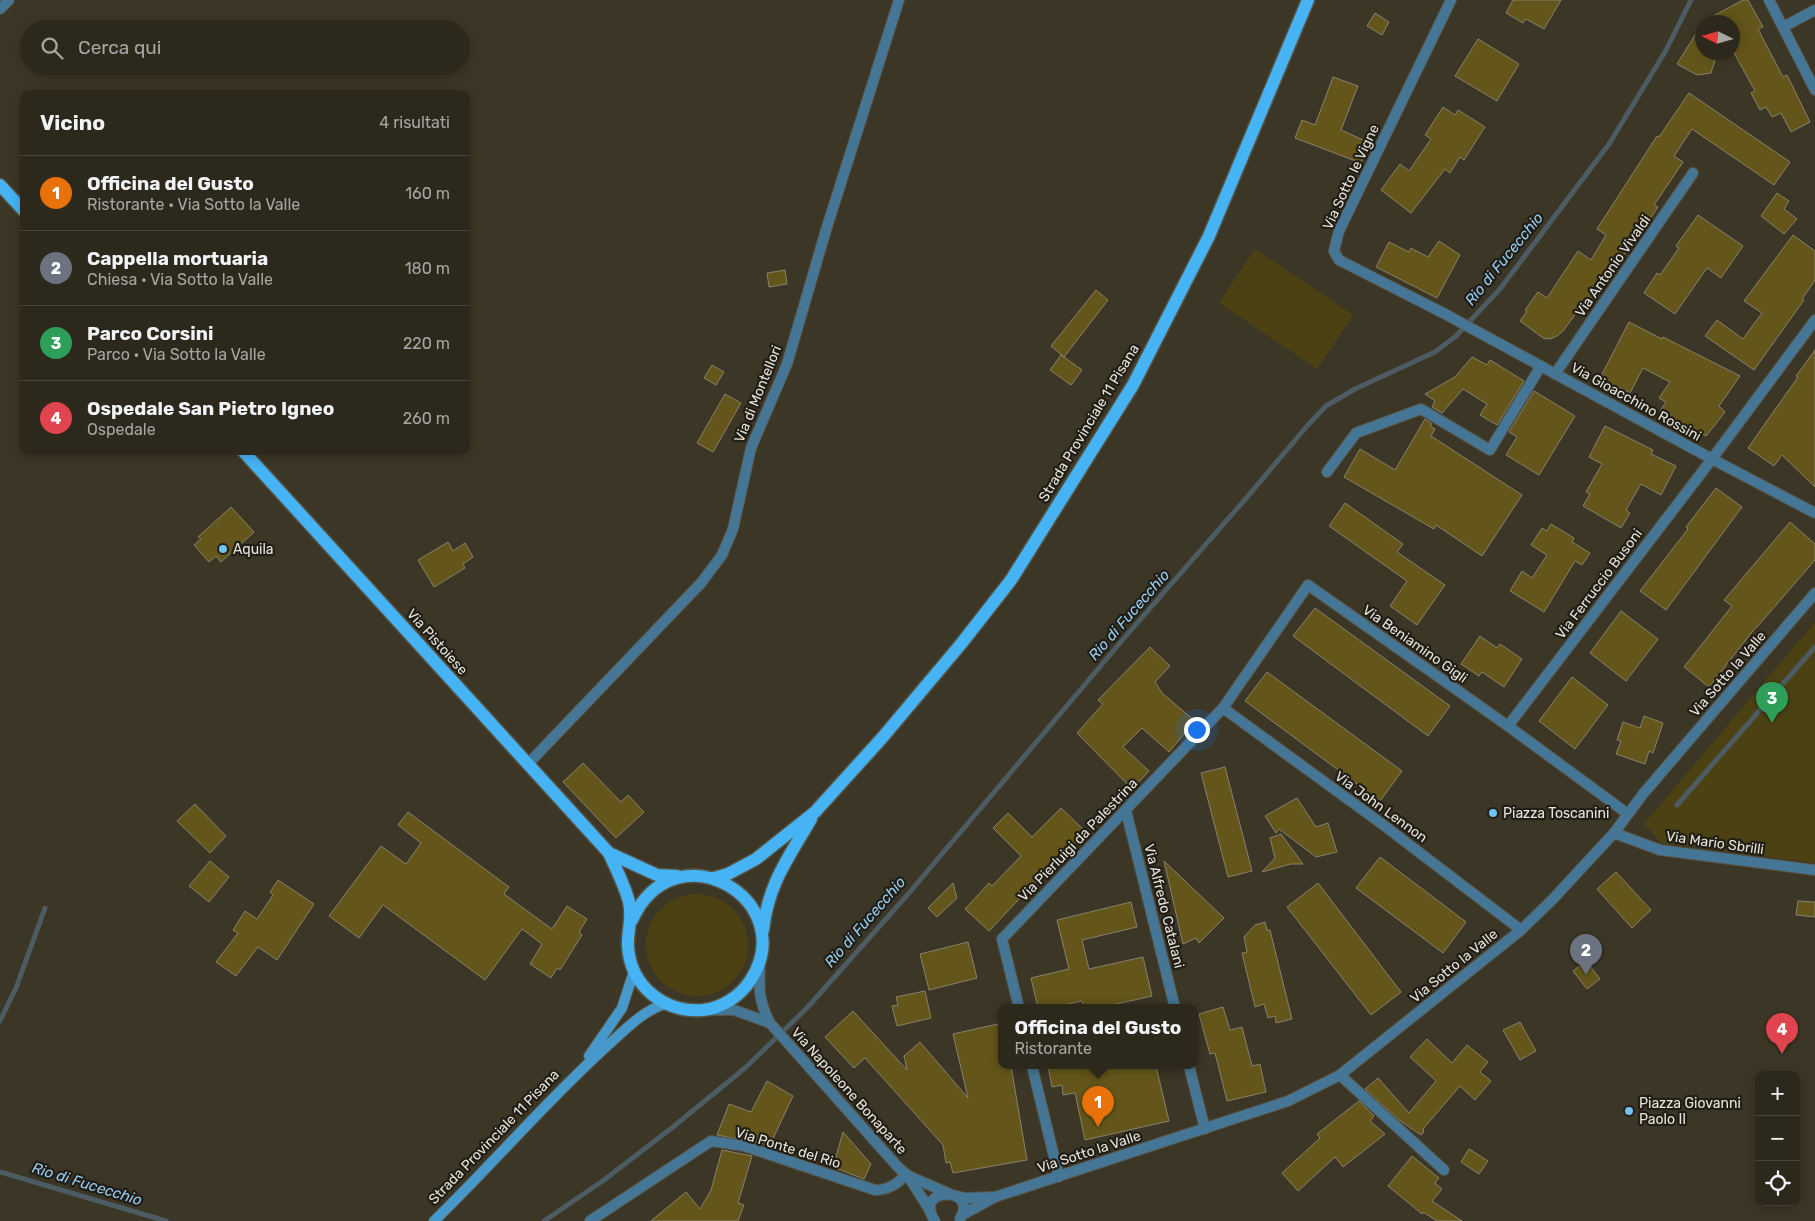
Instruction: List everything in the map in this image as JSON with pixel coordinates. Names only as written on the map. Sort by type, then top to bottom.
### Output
[{"type":"main road","name":"Strada Provinciale 11 Pisana","points":[[714,878],[728,874],[756,859],[815,812],[888,731],[961,644],[1011,580],[1133,385],[1209,236],[1308,0]]},
{"type":"main road","points":[[0,185],[20,207]]},
{"type":"main road","name":"Via Pistoiese","points":[[248,455],[610,853],[629,902],[632,920]]},
{"type":"main road","name":"Strada Provinciale 11 Pisana","points":[[762,938],[765,909],[771,890],[815,812]]},
{"type":"main road","name":"Via Pistoiese","points":[[610,853],[657,875],[685,876]]},
{"type":"main road","points":[[685,876],[714,878],[733,887],[748,901],[758,919],[762,938],[760,961],[752,978],[740,993],[724,1004],[706,1010],[692,1010],[665,1004],[646,990],[634,971],[628,946],[632,920],[640,904],[652,891],[673,879],[685,876]]},
{"type":"main road","name":"Strada Provinciale 11 Pisana","points":[[575,1074],[622,1008],[634,971]]},
{"type":"main road","name":"Strada Provinciale 11 Pisana","points":[[434,1221],[468,1188],[575,1074],[628,1028],[654,1008],[665,1004]]},
{"type":"street","points":[[0,9],[9,0]]},
{"type":"street","name":"Via di Montellori","points":[[528,764],[701,583],[722,555],[733,529],[751,448],[787,364],[826,230],[899,0]]},
{"type":"street","name":"Via Sotto le Vigne","points":[[1445,314],[1339,260],[1334,251],[1339,231],[1450,0]]},
{"type":"street","points":[[1769,0],[1815,90]]},
{"type":"street","points":[[1783,27],[1815,10]]},
{"type":"street","name":"Via Antonio Vivaldi","points":[[1555,374],[1693,173]]},
{"type":"street","name":"Via Gioacchino Rossini","points":[[1445,314],[1815,513]]},
{"type":"street","name":"Via Ferruccio Busoni","points":[[1508,726],[1712,459],[1815,320]]},
{"type":"street","points":[[1328,472],[1356,433],[1421,409],[1490,450],[1541,366]]},
{"type":"street","name":"Via Beniamino Gigli","points":[[1223,708],[1308,585],[1508,726],[1628,814]]},
{"type":"street","name":"Via Sotto la Valle","points":[[960,1219],[995,1197],[1288,1101],[1340,1075],[1521,930],[1552,900],[1614,832],[1650,786],[1815,593]]},
{"type":"street","name":"Via Pierluigi da Palestrina","points":[[1017,1004],[1002,940],[1223,708]]},
{"type":"street","name":"Via John Lennon","points":[[1223,708],[1382,824],[1521,930]]},
{"type":"street","name":"Via Alfredo Catalani","points":[[1126,811],[1174,1004]]},
{"type":"street","name":"Via Mario Sbrilli","points":[[1614,832],[1660,850],[1815,870]]},
{"type":"street","name":"Via Napoleone Bonaparte","points":[[760,961],[759,988],[762,1007],[770,1023],[907,1175],[933,1216]]},
{"type":"street","name":"Via Napoleone Bonaparte","points":[[706,1010],[734,1010],[770,1023]]},
{"type":"street","points":[[1033,1069],[1059,1177]]},
{"type":"street","points":[[1190,1069],[1204,1129]]},
{"type":"street","points":[[1340,1075],[1444,1170]]},
{"type":"street","name":"Via Ponte del Rio","points":[[590,1221],[711,1141],[744,1146],[875,1190],[890,1188],[907,1175]]},
{"type":"street","name":"Via Napoleone Bonaparte","points":[[907,1175],[953,1195]]},
{"type":"street","name":"Via Napoleone Bonaparte","points":[[933,1216],[931,1207],[936,1198],[945,1193],[953,1195]]},
{"type":"street","points":[[953,1195],[962,1204],[960,1219]]},
{"type":"street","name":"Via Sotto la Valle","points":[[953,1195],[965,1198],[995,1197]]},
{"type":"shaded area","points":[[1255,249],[1353,315],[1317,369],[1219,303]]},
{"type":"shaded area","points":[[1815,622],[1815,863],[1661,843],[1644,824]]},
{"type":"shaded area","points":[[697,894],[717,898],[733,909],[744,925],[748,945],[744,965],[733,981],[717,992],[697,996],[677,992],[661,981],[650,965],[646,945],[650,925],[661,909],[677,898]]},
{"type":"building","points":[[1513,0],[1561,0],[1544,29],[1526,19],[1523,23],[1506,13]]},
{"type":"building","points":[[1743,0],[1748,0],[1763,27],[1758,29],[1783,77],[1787,75],[1810,122],[1791,132],[1781,113],[1772,117],[1766,107],[1760,110],[1751,93],[1755,91],[1738,60],[1740,60],[1740,15],[1715,15]]},
{"type":"building","points":[[1375,13],[1389,22],[1382,35],[1367,26]]},
{"type":"building","points":[[1695,35],[1695,60],[1715,60],[1711,73],[1697,75],[1677,64]]},
{"type":"building","points":[[1478,39],[1519,64],[1497,101],[1455,76]]},
{"type":"building","points":[[1333,77],[1358,86],[1341,130],[1370,143],[1361,163],[1295,138],[1302,120],[1315,125]]},
{"type":"building","points":[[1689,93],[1790,162],[1774,185],[1692,129],[1674,156],[1683,162],[1654,205],[1658,207],[1590,305],[1585,301],[1563,331],[1557,336],[1550,339],[1543,338],[1520,321],[1527,311],[1525,310],[1538,292],[1547,298],[1578,251],[1591,260],[1606,235],[1597,229],[1657,136],[1659,137]]},
{"type":"building","points":[[1443,107],[1455,115],[1458,110],[1485,127],[1464,160],[1460,157],[1450,173],[1445,169],[1411,213],[1381,190],[1400,164],[1409,171],[1431,139],[1425,135]]},
{"type":"building","points":[[1777,193],[1789,201],[1784,209],[1797,219],[1784,234],[1761,216]]},
{"type":"building","points":[[1698,215],[1743,246],[1721,278],[1707,268],[1675,314],[1644,293],[1657,273],[1660,275],[1679,248],[1676,246]]},
{"type":"building","points":[[1793,235],[1815,251],[1815,280],[1802,299],[1804,300],[1754,370],[1705,336],[1717,320],[1743,339],[1762,313],[1744,301]]},
{"type":"building","points":[[1439,241],[1460,255],[1437,298],[1376,267],[1389,242],[1409,252],[1411,248],[1428,257]]},
{"type":"building","points":[[785,270],[787,284],[769,287],[767,273]]},
{"type":"building","points":[[1096,290],[1108,300],[1064,357],[1051,346]]},
{"type":"building","points":[[1629,322],[1740,376],[1719,406],[1725,412],[1706,436],[1660,411],[1666,402],[1659,398],[1670,382],[1643,368],[1630,393],[1600,378]]},
{"type":"building","points":[[1815,350],[1815,487],[1782,455],[1774,466],[1748,448]]},
{"type":"building","points":[[1061,355],[1082,370],[1071,385],[1050,370]]},
{"type":"building","points":[[1472,357],[1487,365],[1490,360],[1524,381],[1497,425],[1480,415],[1487,404],[1463,389],[1442,413],[1432,407],[1435,401],[1425,394],[1455,377]]},
{"type":"building","points":[[712,365],[724,372],[716,385],[704,378]]},
{"type":"building","points":[[1534,391],[1575,416],[1539,475],[1506,455],[1517,437],[1509,432]]},
{"type":"building","points":[[725,394],[741,403],[713,452],[697,443]]},
{"type":"building","points":[[1425,419],[1435,429],[1431,436],[1522,495],[1482,556],[1436,525],[1434,529],[1344,477],[1360,449],[1395,470]]},
{"type":"building","points":[[1605,426],[1653,450],[1651,454],[1676,466],[1661,495],[1641,484],[1626,510],[1630,513],[1621,528],[1583,506],[1590,494],[1586,492],[1602,464],[1589,457]]},
{"type":"building","points":[[1716,488],[1742,507],[1666,610],[1640,591],[1688,529],[1686,527]]},
{"type":"building","points":[[1345,503],[1403,544],[1397,552],[1445,585],[1417,625],[1390,606],[1407,581],[1329,526]]},
{"type":"building","points":[[231,507],[254,532],[221,562],[216,556],[209,562],[194,545],[201,539],[198,537]]},
{"type":"building","points":[[1790,522],[1815,544],[1815,560],[1756,627],[1709,687],[1684,667],[1732,606],[1724,600]]},
{"type":"building","points":[[1551,524],[1574,538],[1572,542],[1590,553],[1582,565],[1575,561],[1544,612],[1510,591],[1522,571],[1532,578],[1547,555],[1531,545],[1542,528],[1547,531]]},
{"type":"building","points":[[448,542],[453,551],[465,543],[473,557],[463,564],[465,568],[434,587],[418,560]]},
{"type":"building","points":[[1315,608],[1450,706],[1428,736],[1293,636]]},
{"type":"building","points":[[1621,611],[1658,639],[1626,681],[1590,653]]},
{"type":"building","points":[[1480,636],[1497,648],[1500,644],[1522,659],[1504,687],[1482,672],[1479,676],[1461,664]]},
{"type":"building","points":[[1150,647],[1170,666],[1155,682],[1162,693],[1195,721],[1169,752],[1142,728],[1123,747],[1149,771],[1132,789],[1077,733],[1103,704],[1098,700]]},
{"type":"building","points":[[1267,672],[1402,771],[1380,801],[1245,701]]},
{"type":"building","points":[[1572,677],[1608,705],[1575,749],[1539,721]]},
{"type":"building","points":[[1644,716],[1663,723],[1653,753],[1649,751],[1645,764],[1616,754],[1621,741],[1617,740],[1623,722],[1640,728]]},
{"type":"building","points":[[583,763],[621,802],[628,795],[644,812],[616,838],[563,782]]},
{"type":"building","points":[[1225,767],[1252,871],[1228,877],[1201,773]]},
{"type":"building","points":[[1297,798],[1316,827],[1328,823],[1337,852],[1316,857],[1279,829],[1276,833],[1265,816]]},
{"type":"building","points":[[195,804],[226,836],[210,853],[177,821]]},
{"type":"building","points":[[1061,808],[1086,832],[989,931],[965,909],[989,883],[992,886],[1021,856],[993,828],[1008,813],[1032,837]]},
{"type":"building","points":[[408,812],[509,887],[504,894],[552,929],[567,906],[587,919],[579,932],[582,935],[560,970],[557,968],[551,978],[530,964],[542,944],[522,929],[485,980],[383,905],[359,938],[329,916],[381,846],[406,864],[421,843],[398,825]]},
{"type":"building","points":[[1281,834],[1303,864],[1291,864],[1262,872],[1275,858],[1270,838]]},
{"type":"building","points":[[1380,857],[1466,922],[1443,953],[1356,888]]},
{"type":"building","points":[[210,861],[229,877],[209,902],[189,886]]},
{"type":"building","points":[[1164,861],[1224,918],[1199,943],[1196,938],[1183,944]]},
{"type":"building","points":[[1616,872],[1651,910],[1632,928],[1597,889]]},
{"type":"building","points":[[278,880],[314,904],[277,960],[258,947],[236,976],[216,962],[238,933],[233,930],[245,911],[257,919],[273,895],[270,892]]},
{"type":"building","points":[[953,883],[957,898],[937,917],[928,908]]},
{"type":"building","points":[[1318,883],[1401,992],[1371,1015],[1287,907]]},
{"type":"building","points":[[1798,901],[1815,902],[1815,917],[1796,915]]},
{"type":"building","points":[[1131,902],[1137,927],[1082,940],[1089,969],[1143,957],[1152,996],[1116,1004],[1083,1004],[1082,1001],[1069,1004],[1037,1004],[1031,978],[1069,969],[1057,920]]},
{"type":"building","points":[[1265,922],[1267,930],[1270,930],[1292,1019],[1276,1023],[1275,1016],[1268,1018],[1264,1004],[1255,1007],[1242,953],[1247,952],[1244,937],[1255,925]]},
{"type":"building","points":[[968,942],[977,978],[929,990],[920,954]]},
{"type":"building","points":[[1586,961],[1600,979],[1587,989],[1573,971]]},
{"type":"building","points":[[925,991],[931,1018],[897,1026],[892,1006],[898,1005],[896,997]]},
{"type":"building","points":[[1223,1007],[1230,1030],[1242,1027],[1252,1066],[1260,1064],[1266,1092],[1227,1101],[1215,1053],[1210,1054],[1199,1014]]},
{"type":"building","points":[[853,1011],[907,1070],[904,1056],[920,1042],[968,1098],[953,1034],[998,1024],[998,1069],[1012,1069],[1027,1160],[953,1173],[950,1162],[946,1163],[943,1145],[865,1058],[854,1068],[825,1037]]},
{"type":"building","points":[[1520,1022],[1536,1051],[1520,1060],[1503,1030]]},
{"type":"building","points":[[1427,1039],[1452,1063],[1467,1045],[1488,1062],[1480,1072],[1491,1081],[1475,1100],[1460,1086],[1423,1129],[1424,1132],[1421,1135],[1399,1120],[1365,1089],[1378,1078],[1409,1113],[1436,1081],[1410,1057]]},
{"type":"building","points":[[1049,1069],[1157,1069],[1169,1121],[1085,1140],[1075,1093],[1063,1095],[1062,1085],[1052,1087]]},
{"type":"building","points":[[767,1081],[793,1096],[770,1145],[717,1135],[729,1104],[751,1112]]},
{"type":"building","points":[[1359,1101],[1374,1116],[1370,1121],[1385,1134],[1343,1167],[1335,1157],[1298,1191],[1282,1173],[1320,1138],[1317,1134]]},
{"type":"building","points":[[843,1132],[871,1164],[864,1179],[833,1167]]},
{"type":"building","points":[[1469,1149],[1488,1161],[1479,1174],[1461,1162]]},
{"type":"building","points":[[722,1150],[752,1156],[738,1203],[744,1205],[738,1221],[651,1221],[686,1192],[700,1209],[711,1190]]},
{"type":"building","points":[[1412,1156],[1439,1178],[1435,1183],[1442,1189],[1432,1201],[1462,1221],[1437,1221],[1423,1212],[1422,1214],[1388,1186]]},
{"type":"waterway","name":"Rio di Fucecchio","points":[[544,1221],[604,1180],[673,1127],[745,1068],[807,1008],[909,893],[1125,637],[1326,406],[1355,389],[1435,352],[1456,336],[1500,289],[1609,144],[1665,52],[1691,0]]},
{"type":"waterway","points":[[1677,805],[1815,647]]},
{"type":"waterway","points":[[0,1021],[16,988],[45,908]]},
{"type":"waterway","name":"Rio di Fucecchio","points":[[0,1172],[166,1221]]},
{"type":"place","name":"Aquila","points":[[223,549]]},
{"type":"place","name":"Parco Corsini","points":[[1772,723]]},
{"type":"place","name":"Piazza Toscanini","points":[[1493,813]]},
{"type":"place","name":"Cappella mortuaria","points":[[1586,975]]},
{"type":"place","name":"Ospedale San Pietro Igneo","points":[[1782,1054]]},
{"type":"place","name":"Piazza Giovanni Paolo II","points":[[1629,1111]]},
{"type":"place","name":"Officina del Gusto","points":[[1098,1127]]}]
